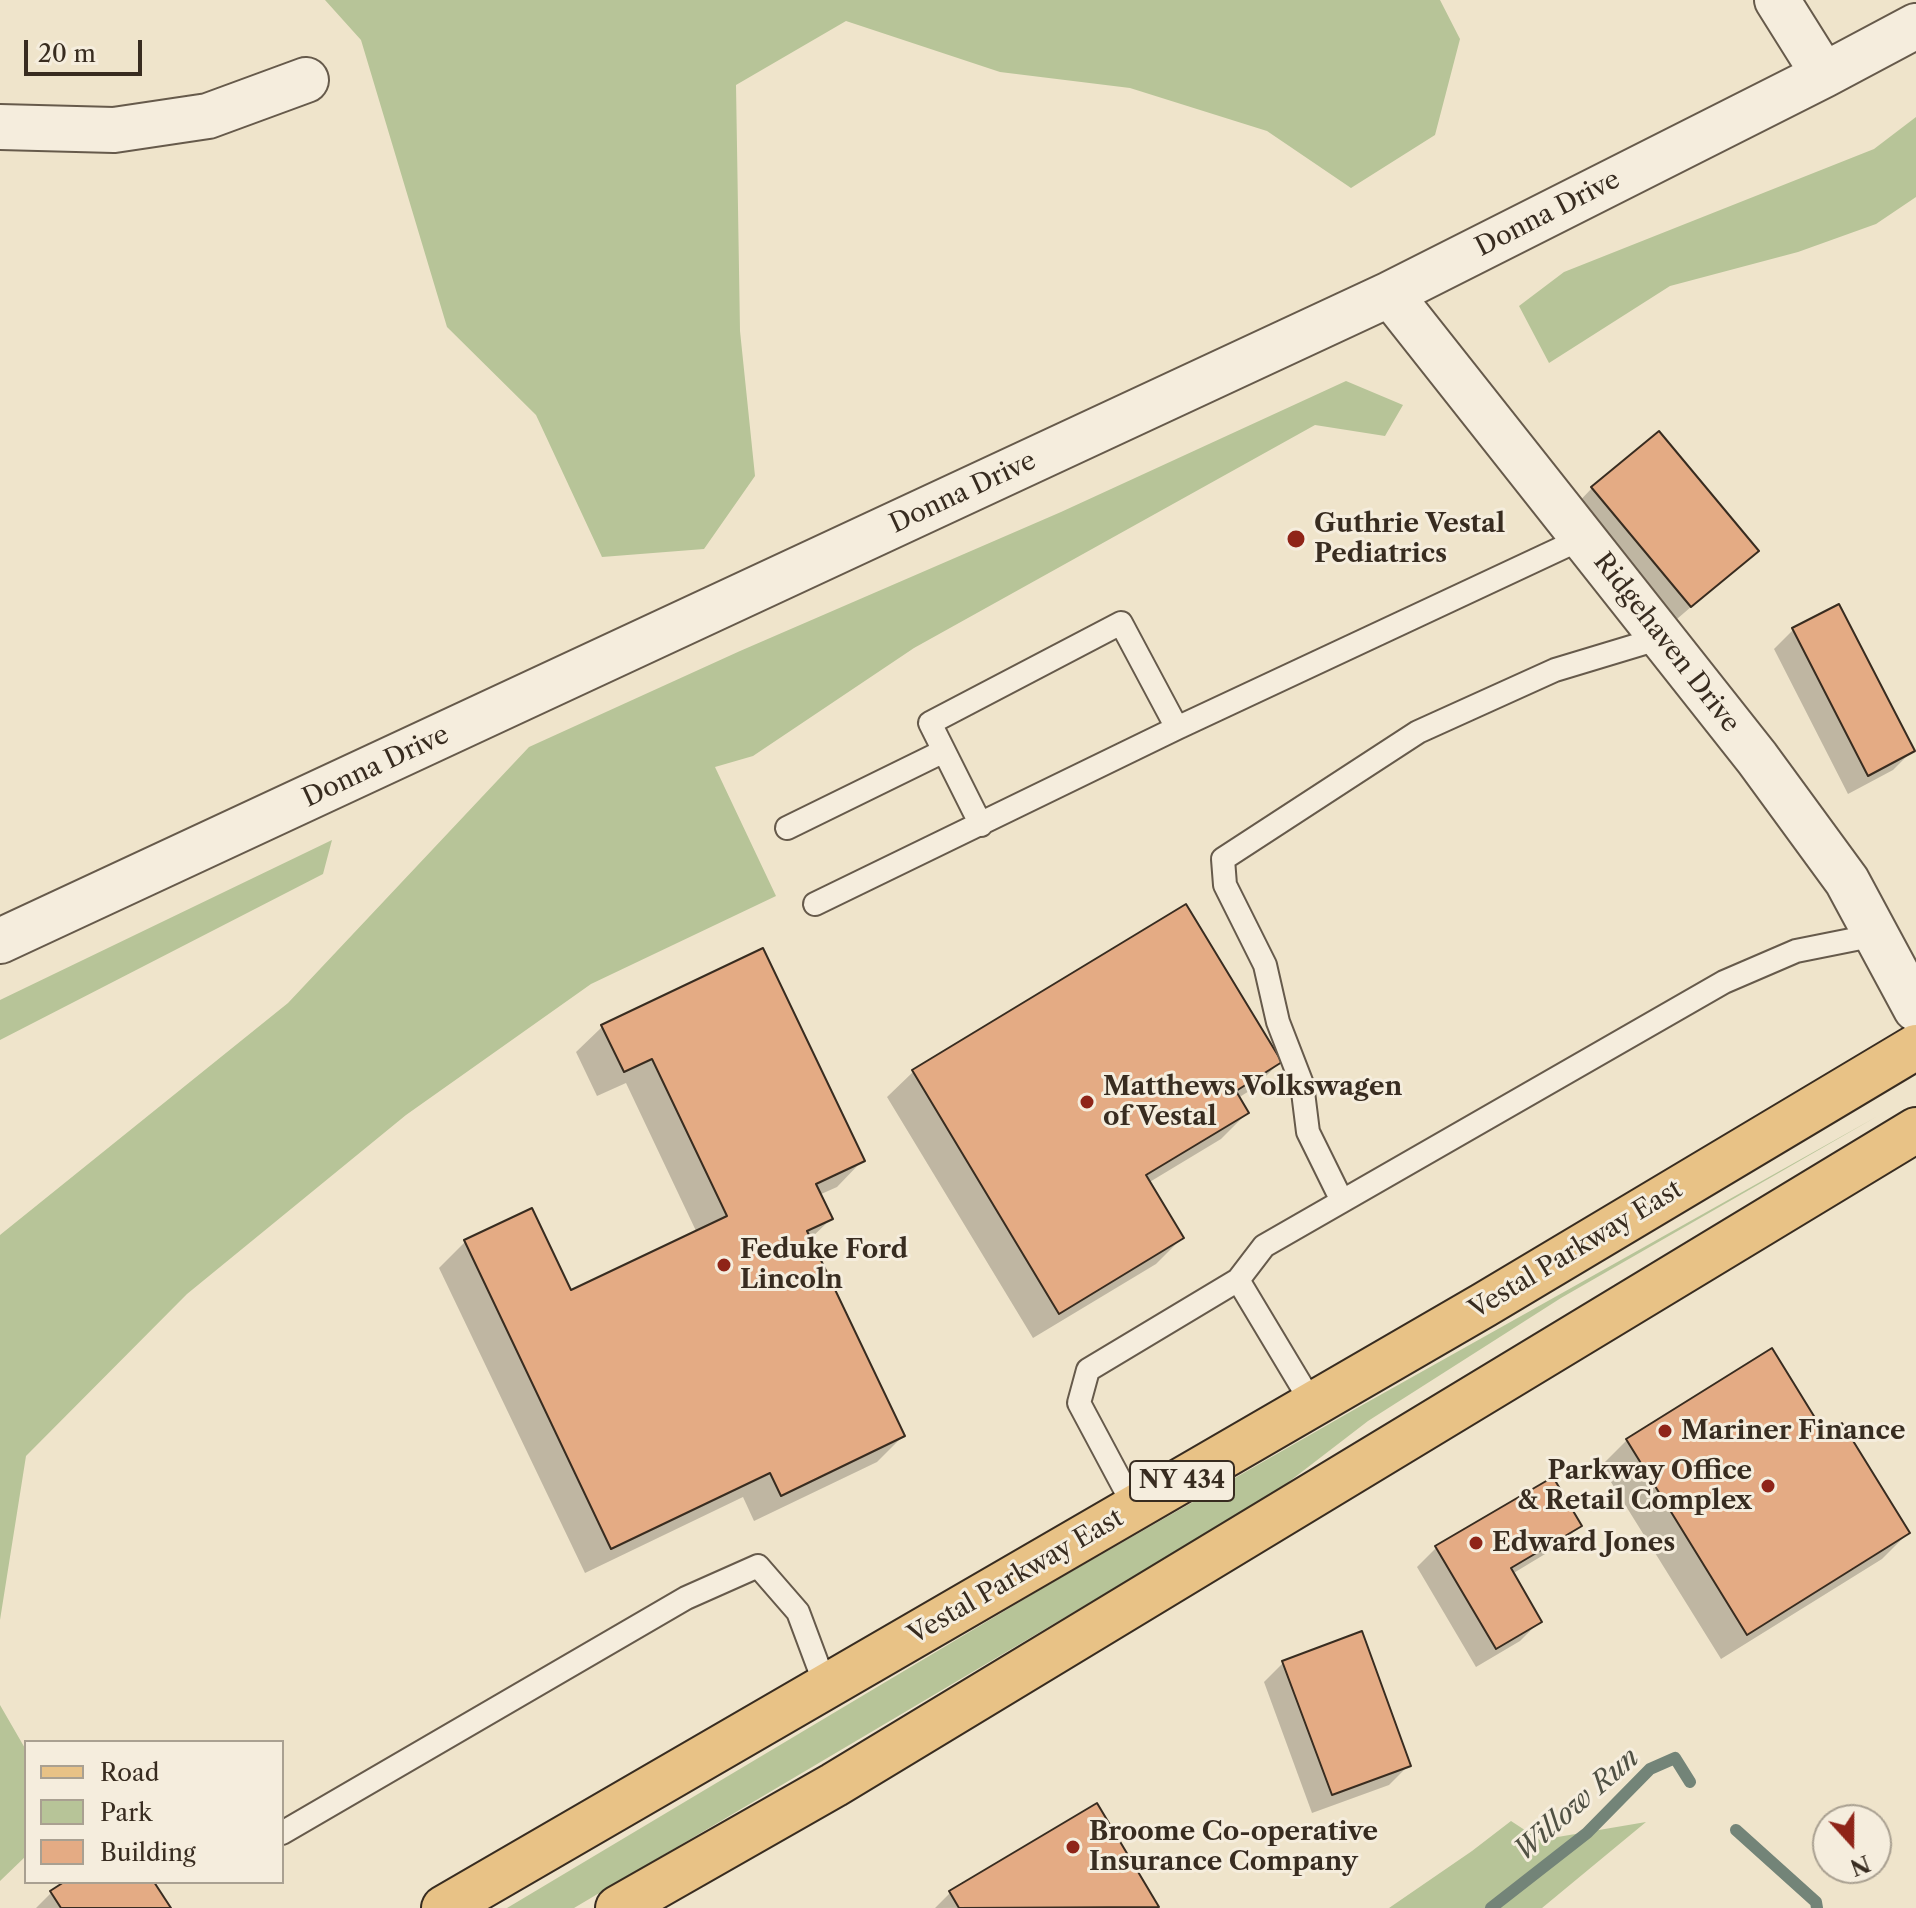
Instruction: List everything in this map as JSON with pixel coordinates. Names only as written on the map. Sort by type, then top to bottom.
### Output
[{"type":"main road","name":"Vestal Parkway East","points":[[444,1908],[1313,1405],[1916,1047]]},
{"type":"main road","name":"NY 434","points":[[618,1908],[834,1785],[1916,1130]]},
{"type":"street","points":[[1777,0],[1824,75]]},
{"type":"street","name":"Donna Drive","points":[[0,941],[1390,294],[1916,26]]},
{"type":"street","points":[[0,127],[114,130],[208,116],[306,80]]},
{"type":"street","name":"Ridgehaven Drive","points":[[1390,294],[1757,758],[1847,881],[1916,1009]]},
{"type":"lane","points":[[815,904],[1177,728],[1583,538]]},
{"type":"lane","points":[[981,825],[930,723],[1121,623],[1177,728]]},
{"type":"lane","points":[[1342,1201],[1308,1132],[1302,1084],[1278,1022],[1265,965],[1225,885],[1223,859],[1418,732],[1555,670],[1661,638]]},
{"type":"lane","points":[[787,828],[944,751]]},
{"type":"lane","points":[[1135,1508],[1079,1403],[1088,1370],[1238,1280],[1264,1246],[1724,982],[1796,951],[1876,935]]},
{"type":"lane","points":[[1238,1280],[1313,1405]]},
{"type":"lane","points":[[284,1832],[686,1598],[758,1566],[798,1612],[826,1687]]},
{"type":"green space","points":[[325,0],[1440,0],[1460,39],[1435,135],[1351,188],[1267,131],[1130,88],[1000,72],[846,21],[736,85],[740,331],[755,476],[704,549],[602,557],[536,415],[447,327],[361,40]]},
{"type":"green space","points":[[1916,117],[1916,197],[1876,224],[1798,252],[1670,286],[1549,363],[1519,306],[1564,272],[1874,149]]},
{"type":"green space","points":[[1346,381],[1403,405],[1385,436],[1315,425],[914,648],[753,756],[715,767],[776,896],[591,984],[406,1115],[187,1294],[26,1456],[0,1620],[0,1235],[288,1003],[529,747],[740,651],[1061,512]]},
{"type":"green space","points":[[332,840],[323,874],[0,1040],[0,1000]]},
{"type":"green space","points":[[1876,1117],[1561,1298],[1368,1421],[1273,1494],[574,1908],[507,1908],[1048,1585]]},
{"type":"green space","points":[[0,1705],[24,1747],[24,1858],[0,1881]]},
{"type":"green space","points":[[1511,1821],[1540,1840],[1646,1822],[1542,1908],[1389,1908],[1472,1851]]},
{"type":"building","points":[[1659,431],[1759,551],[1691,607],[1591,487]]},
{"type":"building","points":[[1839,604],[1915,751],[1868,776],[1792,628]]},
{"type":"building","name":"Matthews Volkswagen of Vestal","points":[[1186,904],[1282,1062],[1236,1091],[1249,1113],[1146,1175],[1184,1238],[1059,1314],[912,1070]]},
{"type":"building","name":"Feduke Ford Lincoln","points":[[763,948],[865,1161],[816,1184],[833,1219],[807,1231],[905,1436],[781,1496],[770,1473],[611,1549],[464,1240],[532,1208],[571,1290],[727,1216],[652,1059],[624,1072],[601,1025]]},
{"type":"building","name":"Parkway Office & Retail Complex","points":[[1772,1348],[1825,1434],[1842,1423],[1910,1533],[1747,1635],[1626,1439]]},
{"type":"building","name":"Parkway Office & Retail Complex","points":[[1553,1477],[1582,1526],[1511,1568],[1542,1622],[1496,1649],[1435,1546]]},
{"type":"building","points":[[1362,1631],[1411,1766],[1332,1795],[1282,1661]]},
{"type":"building","name":"Broome Co-operative Insurance Company","points":[[1097,1803],[1159,1907],[959,1908],[949,1891]]},
{"type":"building","points":[[61,1884],[155,1884],[171,1908],[61,1908],[50,1891]]},
{"type":"waterway","name":"Willow Run","points":[[1491,1908],[1587,1833],[1650,1769],[1675,1758],[1690,1782]]},
{"type":"waterway","name":"Willow Run","points":[[1736,1830],[1816,1902],[1817,1908]]},
{"type":"place","name":"Guthrie Vestal Pediatrics","points":[[1296,539]]},
{"type":"place","name":"Matthews Volkswagen of Vestal","points":[[1087,1102]]},
{"type":"place","name":"Feduke Ford Lincoln","points":[[724,1265]]},
{"type":"place","name":"Mariner Finance","points":[[1665,1431]]},
{"type":"place","name":"Parkway Office & Retail Complex","points":[[1768,1486]]},
{"type":"place","name":"Edward Jones","points":[[1476,1543]]},
{"type":"place","name":"Broome Co-operative Insurance Company","points":[[1073,1847]]}]
